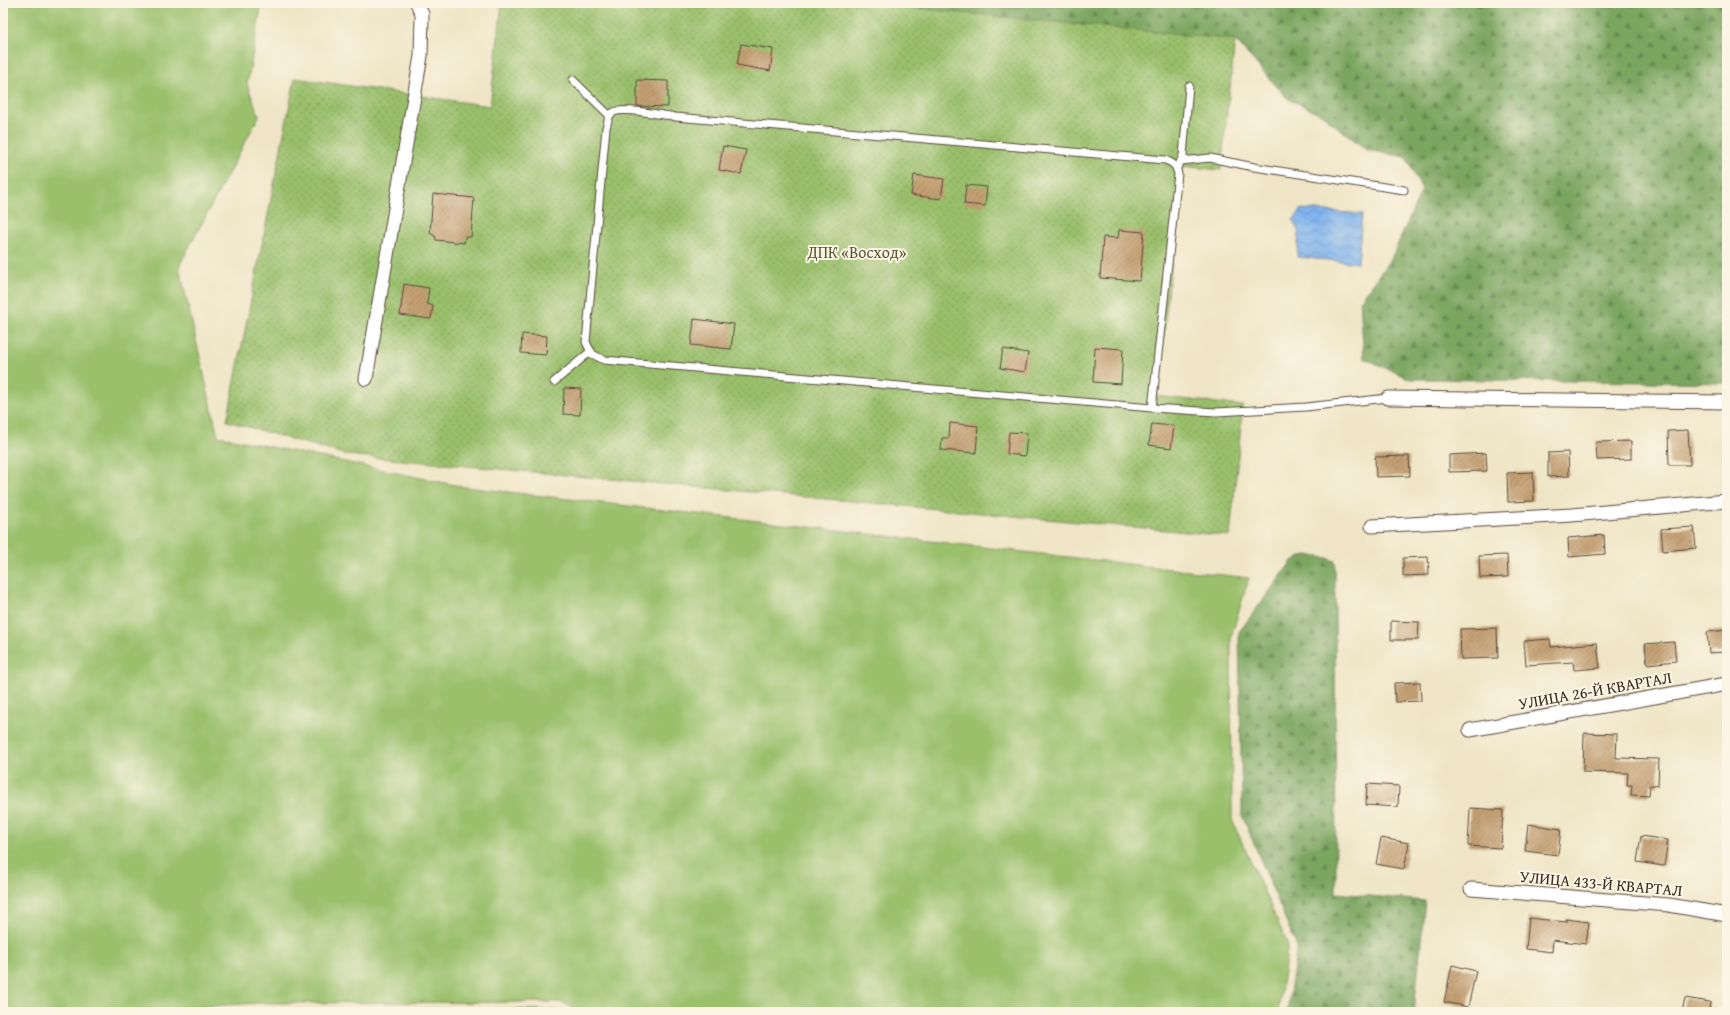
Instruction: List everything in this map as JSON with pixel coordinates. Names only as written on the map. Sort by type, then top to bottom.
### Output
[{"type":"street","points":[[366,379],[420,56],[422,14],[417,3]]},
{"type":"street","points":[[1388,398],[1727,402]]},
{"type":"street","points":[[1372,526],[1572,515],[1727,502]]},
{"type":"street","name":"УЛИЦА 26-Й КВАРТАЛ","points":[[1470,730],[1727,684]]},
{"type":"street","name":"УЛИЦА 433-Й КВАРТАЛ","points":[[1471,889],[1669,905],[1727,915]]},
{"type":"lane","points":[[573,80],[609,116]]},
{"type":"lane","points":[[1152,408],[1179,164],[1183,156],[1189,86]]},
{"type":"lane","points":[[1388,398],[1306,407],[1216,412],[1152,408],[604,360],[592,354],[586,342],[606,128],[609,116],[614,112],[626,110],[676,117],[1165,160],[1179,164],[1210,158],[1254,167],[1404,190]]},
{"type":"lane","points":[[554,382],[590,351]]},
{"type":"green space","points":[[3,3],[262,3],[247,84],[259,116],[179,266],[218,436],[465,487],[1249,578],[1231,637],[1232,820],[1288,945],[1278,1012],[582,1012],[560,1002],[258,1003],[113,1012],[3,1012]]},
{"type":"green space","name":"ДПК «Восход»","points":[[502,3],[861,3],[1235,40],[1221,170],[1182,166],[1157,396],[1243,406],[1230,536],[347,455],[227,421],[295,78],[490,106]]},
{"type":"green space","points":[[861,3],[1727,3],[1727,383],[1410,379],[1364,358],[1360,301],[1392,257],[1422,190],[1406,157],[1367,150],[1321,114],[1288,99],[1235,40]]},
{"type":"green space","points":[[1306,555],[1327,558],[1335,561],[1336,893],[1425,901],[1414,1012],[1287,1012],[1297,947],[1242,815],[1239,632],[1292,561]]},
{"type":"green space","points":[[404,1009],[563,1010],[567,1012],[396,1012]]},
{"type":"water","points":[[1302,209],[1362,214],[1358,263],[1297,257],[1299,233],[1293,220]]},
{"type":"building","points":[[741,44],[773,49],[770,71],[737,65]]},
{"type":"building","points":[[637,80],[668,81],[668,107],[637,106]]},
{"type":"building","points":[[723,146],[746,150],[741,174],[719,170]]},
{"type":"building","points":[[914,175],[944,179],[941,199],[911,195]]},
{"type":"building","points":[[966,185],[987,187],[985,206],[964,204]]},
{"type":"building","points":[[433,194],[474,198],[471,237],[465,237],[464,243],[436,240],[435,236],[430,233]]},
{"type":"building","points":[[1119,230],[1144,232],[1140,281],[1100,278],[1103,237],[1118,238]]},
{"type":"building","points":[[404,284],[429,288],[427,304],[433,306],[431,319],[400,315]]},
{"type":"building","points":[[694,319],[734,324],[731,349],[691,345]]},
{"type":"building","points":[[522,334],[547,336],[546,355],[521,353]]},
{"type":"building","points":[[1095,347],[1123,349],[1121,384],[1093,382]]},
{"type":"building","points":[[1003,349],[1028,353],[1025,372],[1000,368]]},
{"type":"building","points":[[564,388],[581,389],[580,415],[563,414]]},
{"type":"building","points":[[950,423],[978,426],[976,453],[941,450],[942,438],[949,438]]},
{"type":"building","points":[[1152,424],[1174,426],[1171,448],[1149,445]]},
{"type":"building","points":[[1688,430],[1690,465],[1669,465],[1668,431]]},
{"type":"building","points":[[1009,432],[1027,433],[1025,456],[1007,454]]},
{"type":"building","points":[[1631,441],[1631,459],[1597,460],[1596,442]]},
{"type":"building","points":[[1568,452],[1569,476],[1548,477],[1548,453]]},
{"type":"building","points":[[1486,453],[1487,471],[1449,472],[1449,455]]},
{"type":"building","points":[[1409,456],[1410,476],[1376,477],[1375,457]]},
{"type":"building","points":[[1533,472],[1534,501],[1508,502],[1507,473]]},
{"type":"building","points":[[1694,527],[1696,548],[1663,551],[1661,529]]},
{"type":"building","points":[[1604,535],[1605,554],[1569,557],[1568,538]]},
{"type":"building","points":[[1507,555],[1508,577],[1480,578],[1479,556]]},
{"type":"building","points":[[1428,557],[1429,575],[1403,576],[1403,558]]},
{"type":"building","points":[[1391,621],[1419,622],[1418,640],[1391,640]]},
{"type":"building","points":[[1497,628],[1498,658],[1461,659],[1460,629]]},
{"type":"building","points":[[1727,630],[1727,652],[1709,653],[1707,632]]},
{"type":"building","points":[[1550,639],[1551,647],[1597,643],[1600,668],[1574,670],[1573,662],[1526,665],[1524,641]]},
{"type":"building","points":[[1674,642],[1676,661],[1647,664],[1645,644]]},
{"type":"building","points":[[1420,682],[1421,701],[1395,702],[1394,683]]},
{"type":"building","points":[[1584,733],[1617,734],[1616,758],[1659,759],[1658,786],[1650,785],[1649,796],[1631,795],[1632,785],[1627,785],[1628,773],[1583,772]]},
{"type":"building","points":[[1367,784],[1399,786],[1398,807],[1366,805]]},
{"type":"building","points":[[1470,808],[1503,810],[1501,848],[1468,846]]},
{"type":"building","points":[[1528,824],[1561,829],[1558,855],[1525,851]]},
{"type":"building","points":[[1641,836],[1668,840],[1664,866],[1637,862]]},
{"type":"building","points":[[1381,838],[1409,843],[1404,869],[1376,864]]},
{"type":"building","points":[[1529,918],[1566,922],[1566,919],[1589,922],[1586,944],[1553,940],[1552,952],[1526,949]]},
{"type":"building","points":[[1452,965],[1476,971],[1468,1007],[1444,1002]]},
{"type":"building","points":[[1685,998],[1710,1002],[1709,1012],[1682,1012]]}]
